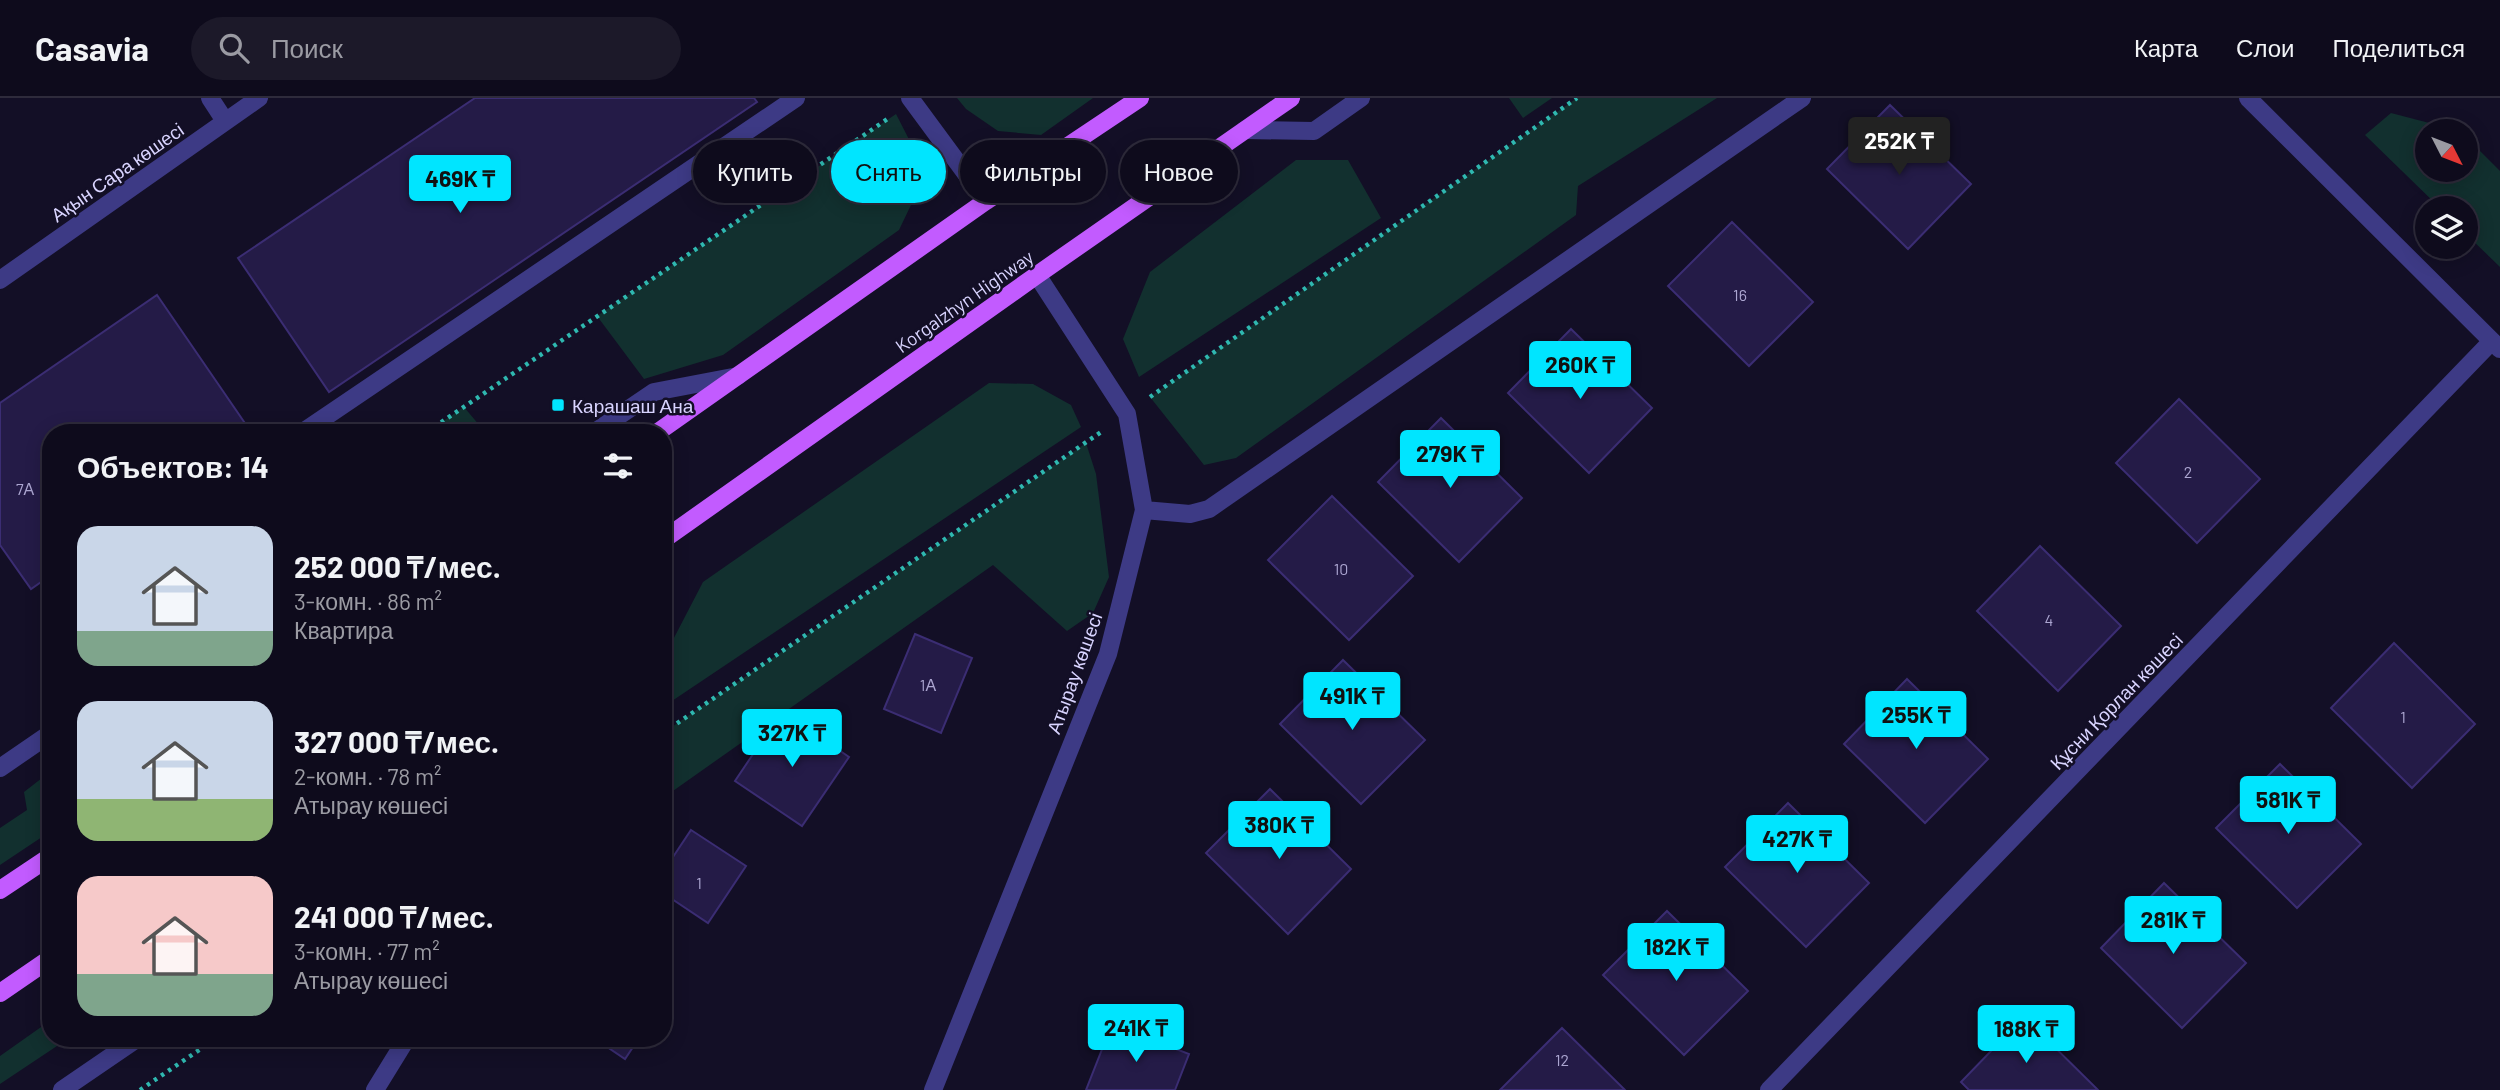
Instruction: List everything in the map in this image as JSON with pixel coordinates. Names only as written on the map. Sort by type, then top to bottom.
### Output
[{"type":"main road","points":[[1077,140],[1140,98]]},
{"type":"main road","name":"Korgalzhyn Highway","points":[[672,534],[1291,98]]},
{"type":"main road","points":[[670,424],[983,203]]},
{"type":"main road","points":[[0,890],[42,862]]},
{"type":"main road","points":[[0,993],[42,964]]},
{"type":"street","points":[[210,98],[225,121]]},
{"type":"street","name":"Ақын Сара көшесі","points":[[0,280],[259,98]]},
{"type":"street","points":[[315,424],[796,98]]},
{"type":"street","points":[[1245,130],[1314,131],[1361,98]]},
{"type":"street","points":[[1144,510],[1190,514],[1209,509],[1802,98]]},
{"type":"street","points":[[2250,99],[2496,345]]},
{"type":"street","points":[[911,100],[960,166]]},
{"type":"street","name":"Атырау көшесі","points":[[933,1090],[1108,654],[1144,510],[1127,414],[1037,275]]},
{"type":"street","name":"Құсни Қорлан көшесі","points":[[1769,1090],[2496,345]]},
{"type":"street","points":[[608,424],[654,392],[738,376]]},
{"type":"street","points":[[0,768],[42,739]]},
{"type":"street","points":[[62,1090],[125,1047]]},
{"type":"street","points":[[374,1090],[401,1047]]},
{"type":"path","points":[[1150,397],[1577,98]]},
{"type":"path","points":[[438,424],[911,100]]},
{"type":"path","points":[[672,727],[1101,432]]},
{"type":"path","points":[[140,1090],[204,1047]]},
{"type":"green space","points":[[957,98],[1093,98],[1041,135],[998,131],[966,109]]},
{"type":"green space","points":[[1509,98],[1552,98],[1523,118]]},
{"type":"green space","points":[[1577,98],[1717,98],[1578,186],[1576,215],[1236,458],[1204,465],[1150,397]]},
{"type":"green space","points":[[2391,113],[2415,119],[2415,182],[2478,182],[2478,149],[2500,171],[2500,267],[2478,246],[2478,196],[2428,196],[2365,135]]},
{"type":"green space","points":[[896,114],[909,140],[858,140]]},
{"type":"green space","points":[[831,158],[831,203],[912,203],[899,230],[723,355],[644,379],[597,316],[764,203],[817,203],[817,167]]},
{"type":"green space","points":[[1296,160],[1348,160],[1381,218],[1139,377],[1123,339],[1150,272]]},
{"type":"green space","points":[[989,383],[1033,384],[1071,405],[1081,427],[672,701],[672,642],[703,582]]},
{"type":"green space","points":[[464,407],[478,424],[439,424]]},
{"type":"green space","points":[[1086,443],[1096,474],[1109,577],[1093,613],[1067,631],[993,565],[672,792],[672,727]]},
{"type":"green space","points":[[42,778],[42,837],[0,865],[0,828],[27,810],[24,792]]},
{"type":"green space","points":[[42,1026],[42,1047],[56,1047],[0,1084],[0,1056]]},
{"type":"building","points":[[475,98],[754,98],[757,102],[701,140],[693,140],[693,145],[329,392],[238,258]]},
{"type":"building","points":[[1890,105],[1971,184],[1908,249],[1827,169]]},
{"type":"building","points":[[1732,222],[1813,302],[1749,366],[1668,286]]},
{"type":"building","points":[[157,295],[246,424],[42,424],[42,581],[31,589],[0,545],[0,403]]},
{"type":"building","points":[[1571,329],[1652,408],[1589,473],[1508,393]]},
{"type":"building","points":[[2179,399],[2260,479],[2197,543],[2116,463]]},
{"type":"building","points":[[1441,418],[1522,498],[1459,562],[1378,482]]},
{"type":"building","points":[[1332,496],[1413,576],[1349,640],[1268,560]]},
{"type":"building","points":[[2040,546],[2121,626],[2058,691],[1977,611]]},
{"type":"building","points":[[915,634],[972,658],[941,733],[884,709]]},
{"type":"building","points":[[2394,643],[2475,724],[2412,788],[2331,708]]},
{"type":"building","points":[[1343,660],[1425,740],[1361,804],[1280,724]]},
{"type":"building","points":[[1907,679],[1988,759],[1925,823],[1844,744]]},
{"type":"building","points":[[782,711],[849,757],[802,826],[735,781]]},
{"type":"building","points":[[2280,764],[2361,844],[2297,908],[2216,828]]},
{"type":"building","points":[[1270,789],[1351,869],[1288,934],[1206,853]]},
{"type":"building","points":[[1788,803],[1869,883],[1806,947],[1725,867]]},
{"type":"building","points":[[691,830],[746,866],[708,923],[672,899],[672,858]]},
{"type":"building","points":[[2164,883],[2246,963],[2182,1028],[2101,948]]},
{"type":"building","points":[[1667,911],[1748,991],[1684,1055],[1603,975]]},
{"type":"building","points":[[2024,1017],[2098,1090],[1969,1090],[1961,1082]]},
{"type":"building","points":[[1112,1024],[1189,1054],[1175,1090],[1086,1090]]},
{"type":"building","points":[[1562,1028],[1625,1090],[1500,1090]]},
{"type":"building","points":[[607,1047],[633,1047],[625,1059]]},
{"type":"place","name":"Карашаш Ана","points":[[558,405]]}]
